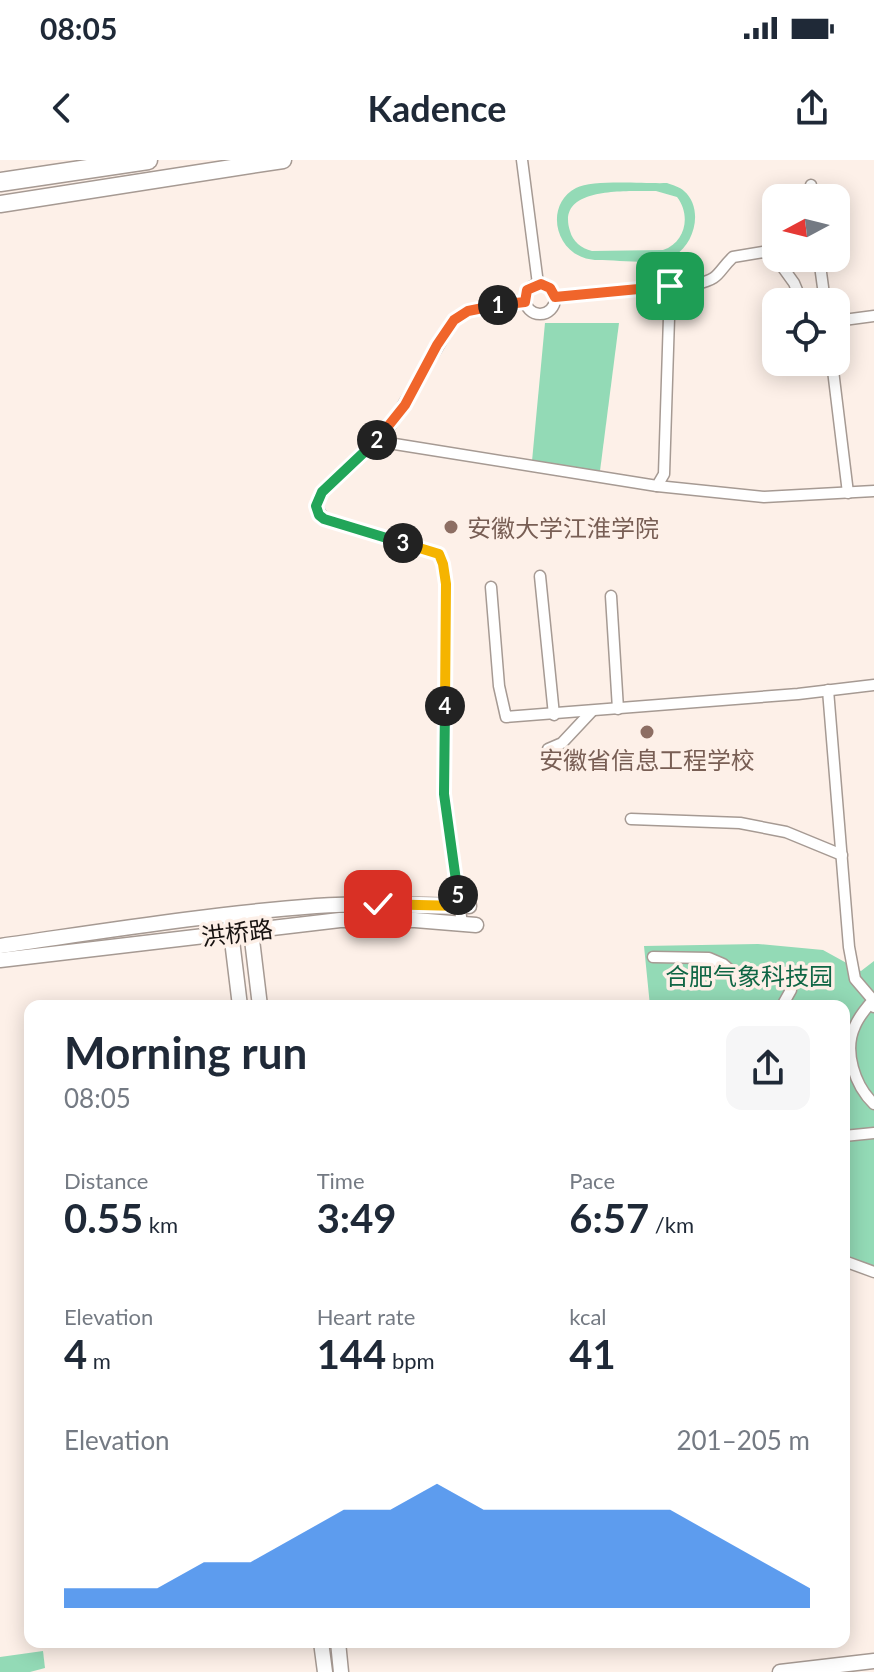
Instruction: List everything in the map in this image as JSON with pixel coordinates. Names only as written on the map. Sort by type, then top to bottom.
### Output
[{"type":"highway","points":[[0,182],[148,160]]},
{"type":"main road","points":[[0,204],[283,160]]},
{"type":"street","points":[[522,160],[538,284]]},
{"type":"street","points":[[555,297],[710,281],[721,275],[733,257],[762,252]]},
{"type":"street","points":[[538,284],[550,288],[555,297],[550,311],[541,315],[532,313],[525,302],[527,290],[538,284]]},
{"type":"street","points":[[657,486],[664,474],[670,286]]},
{"type":"street","points":[[469,924],[444,794],[446,584],[443,564],[439,554],[324,519],[316,506],[322,492],[376,441],[405,405],[454,320],[477,308],[525,302]]},
{"type":"street","points":[[850,319],[874,316]]},
{"type":"street","points":[[834,376],[848,493]]},
{"type":"street","points":[[376,441],[657,486],[764,497],[874,491]]},
{"type":"street","points":[[540,576],[554,715]]},
{"type":"street","points":[[491,587],[499,686],[506,717],[874,685]]},
{"type":"street","points":[[611,596],[618,709]]},
{"type":"street","points":[[828,690],[849,947],[855,979],[874,1002],[853,1028],[850,1044],[856,1075],[864,1095],[874,1104]]},
{"type":"street","points":[[548,749],[562,743],[592,711]]},
{"type":"street","points":[[631,819],[740,823],[786,832],[842,855]]},
{"type":"street","name":"洪桥路","points":[[0,946],[249,913],[347,905],[464,906]]},
{"type":"street","points":[[249,913],[259,1000]]},
{"type":"street","points":[[229,916],[239,1000]]},
{"type":"street","name":"洪桥路","points":[[0,960],[340,920],[469,924]]},
{"type":"street","points":[[653,957],[696,956],[723,964],[737,976],[786,977],[791,983],[791,990],[785,1000]]},
{"type":"street","points":[[850,1135],[874,1133]]},
{"type":"street","points":[[850,1263],[874,1272]]},
{"type":"street","points":[[322,1648],[325,1672]]},
{"type":"street","points":[[339,1648],[341,1672]]},
{"type":"street","points":[[780,1672],[874,1661]]},
{"type":"green space","points":[[607,183],[667,183],[682,190],[691,199],[694,209],[695,219],[689,240],[675,256],[651,262],[584,258],[572,251],[558,231],[559,207],[565,196],[576,188]],"holes":[[[629,191],[656,191],[677,197],[684,212],[684,227],[677,241],[663,250],[592,251],[578,244],[570,231],[568,216],[573,205],[584,198]]]},
{"type":"green space","points":[[545,323],[619,323],[600,471],[532,461]]},
{"type":"green space","name":"合肥气象科技园","points":[[758,944],[823,950],[861,971],[874,961],[874,1272],[850,1263],[850,1000],[649,1000],[644,946]]},
{"type":"green space","points":[[43,1651],[45,1668],[30,1672],[0,1672],[0,1657]]},
{"type":"place","name":"安徽大学江淮学院","points":[[451,527]]},
{"type":"place","name":"安徽省信息工程学校","points":[[647,732]]},
{"type":"route","points":[[378,904],[459,906],[444,794],[446,584],[439,554],[324,519],[316,506],[322,492],[391,425],[437,345],[454,320],[468,311],[525,302],[527,290],[541,284],[550,288],[555,297],[670,286]]}]
